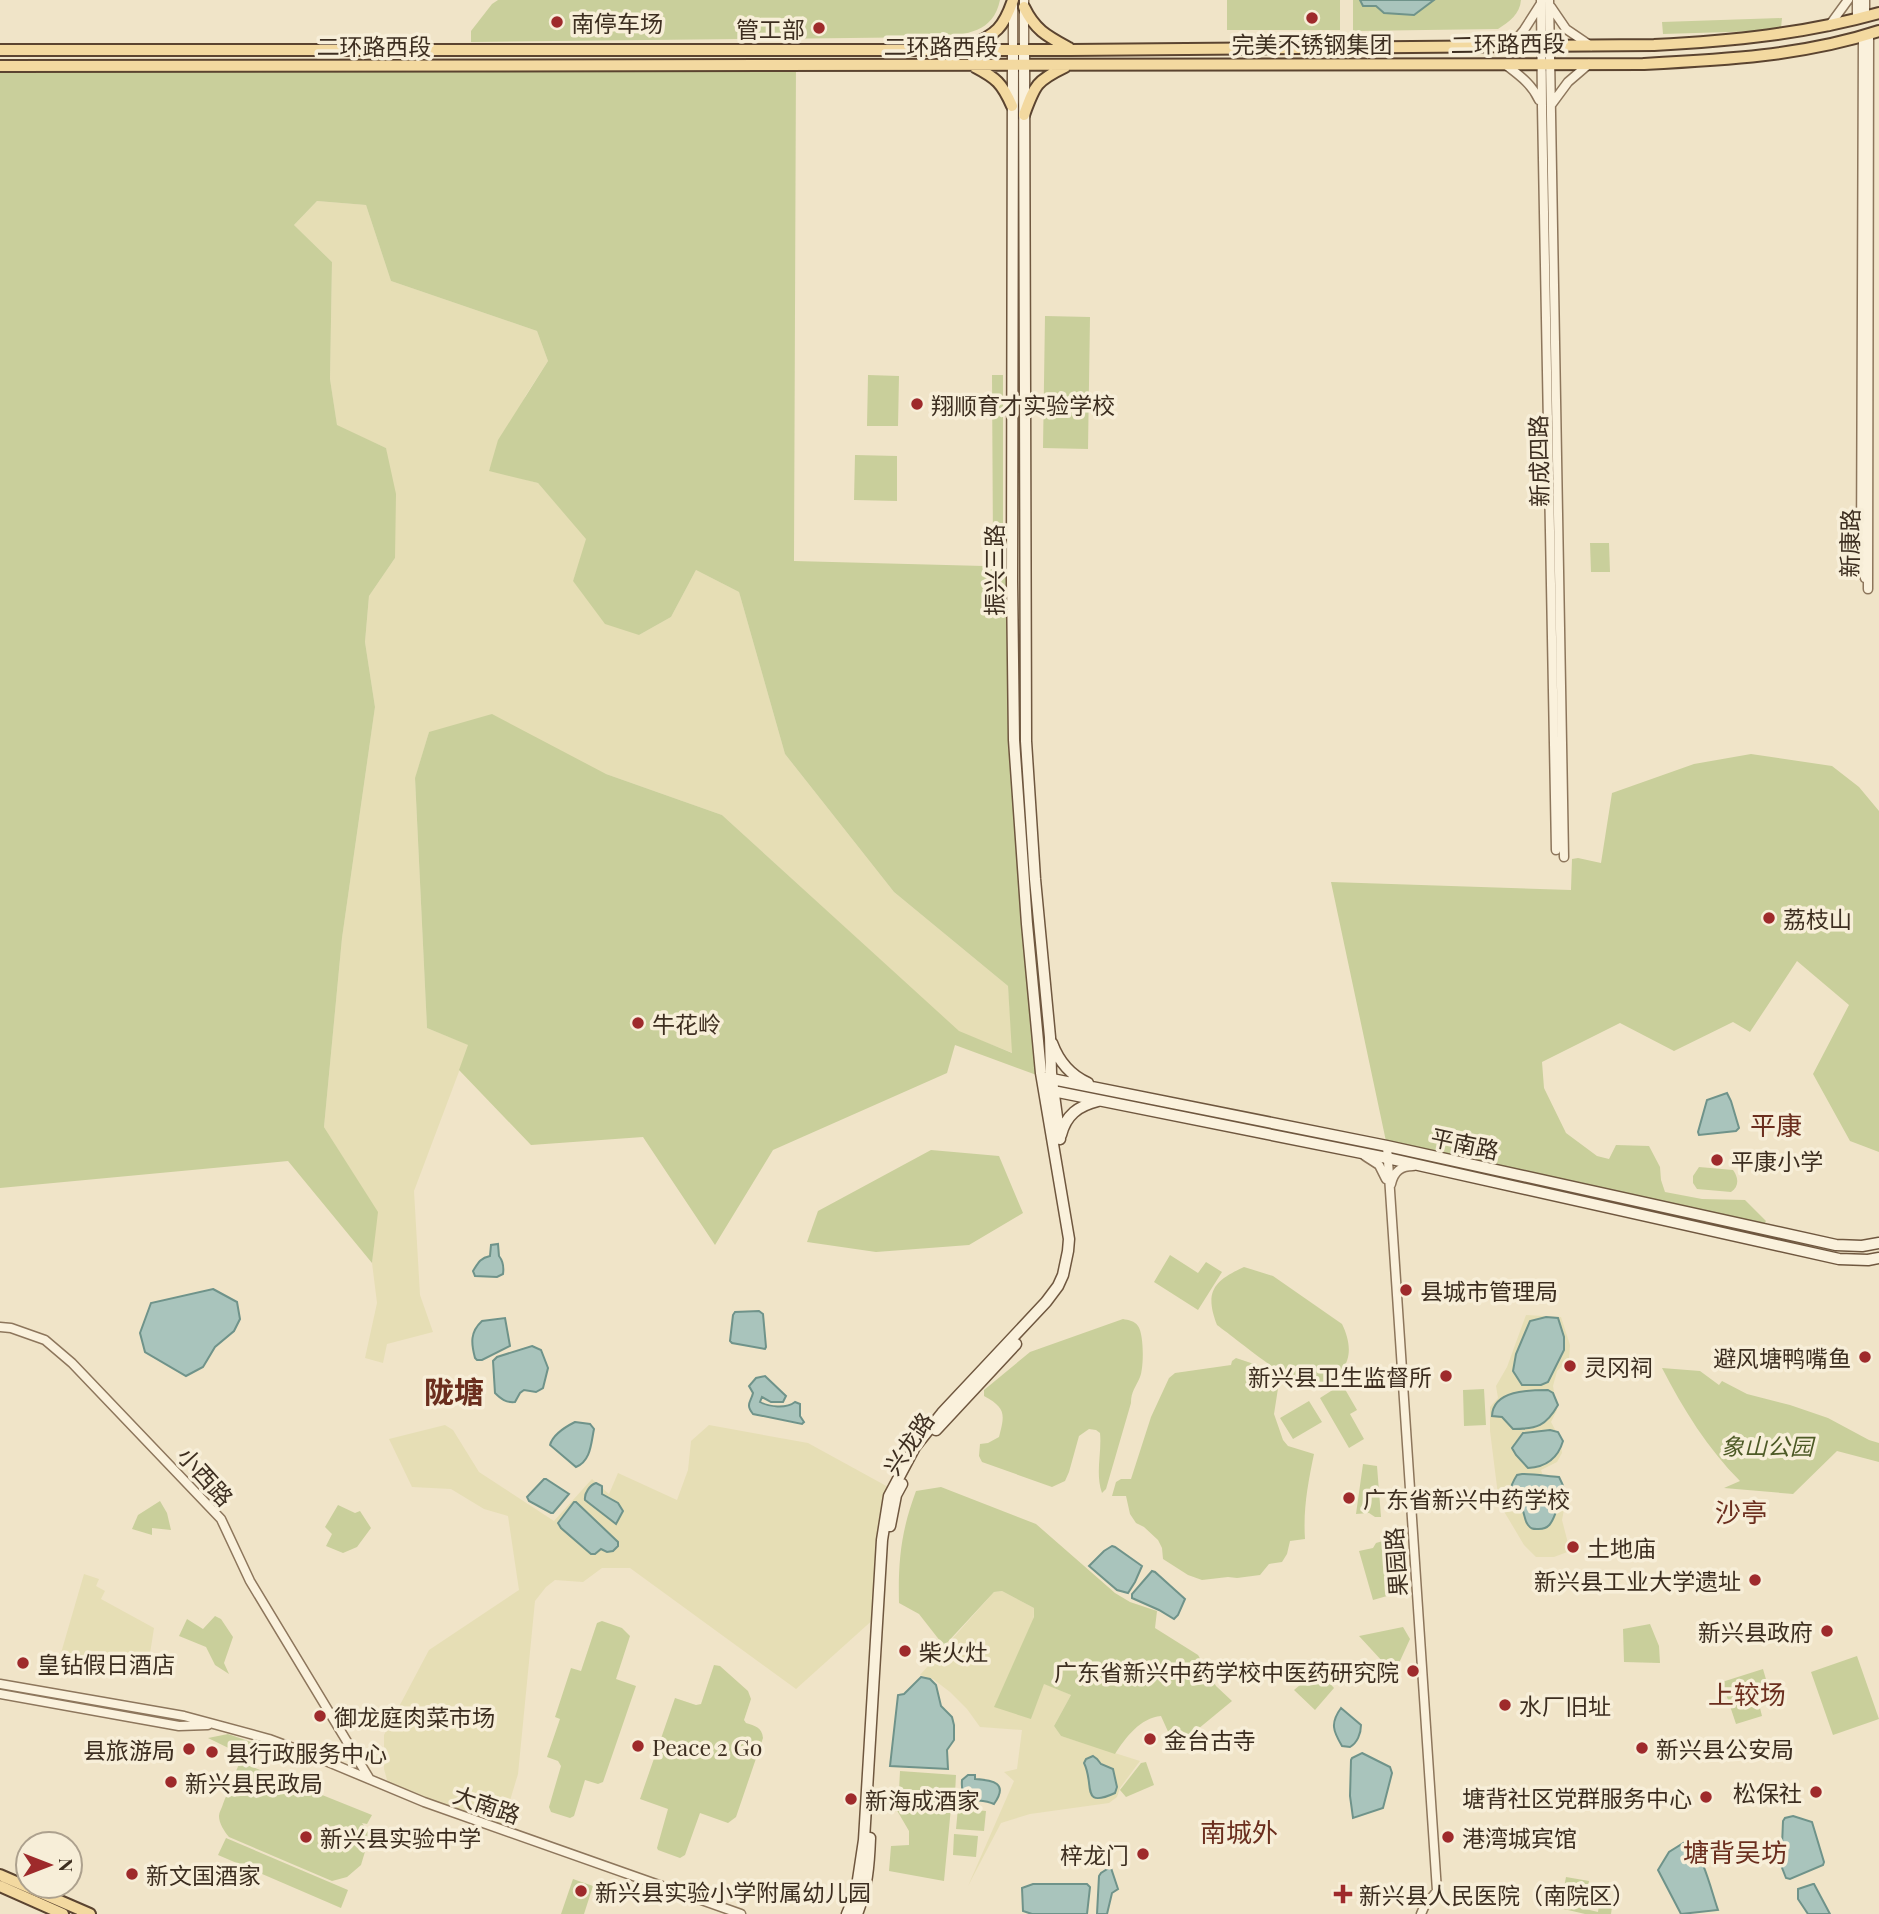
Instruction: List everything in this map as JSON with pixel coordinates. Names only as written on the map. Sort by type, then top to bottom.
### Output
[{"type":"main road","points":[[963,49],[997,31],[1003,24],[1013,0]]},
{"type":"main road","points":[[1024,4],[1031,21],[1040,31],[1071,50]]},
{"type":"main road","name":"二环路西段","points":[[0,50],[1546,47],[1721,42],[1828,27],[1879,13]]},
{"type":"main road","name":"二环路西段","points":[[0,66],[1643,64],[1726,60],[1794,51],[1870,34]]},
{"type":"main road","name":"振兴三路","points":[[1018,49],[1024,115],[1027,754],[1035,879],[1050,1037],[1048,1084]]},
{"type":"main road","points":[[972,66],[999,81],[1012,106]]},
{"type":"main road","name":"振兴三路","points":[[1018,66],[1012,106],[1014,740],[1027,924],[1048,1084]]},
{"type":"main road","points":[[1024,115],[1040,80],[1069,66]]},
{"type":"main road","points":[[1012,620],[1026,620]]},
{"type":"main road","points":[[1050,1037],[1055,1051],[1067,1069],[1102,1090],[1100,1101],[1073,1111],[1063,1125],[1060,1139]]},
{"type":"main road","name":"平南路","points":[[1048,1084],[1102,1090],[1387,1146],[1836,1245],[1862,1246],[1879,1243]]},
{"type":"main road","name":"平南路","points":[[1048,1084],[1100,1101],[1387,1158],[1839,1259],[1879,1258]]},
{"type":"main road","name":"兴龙路","points":[[857,1914],[868,1876],[888,1541],[896,1495],[925,1442],[1047,1311],[1067,1282],[1073,1264],[1075,1248],[1072,1215],[1048,1084]]},
{"type":"main road","name":"兴龙路","points":[[847,1914],[860,1876],[864,1840],[882,1540],[888,1496],[926,1432],[1046,1302],[1058,1286],[1067,1263],[1068,1230],[1048,1084]]},
{"type":"main road","points":[[0,1875],[90,1914]]},
{"type":"main road","points":[[0,1886],[63,1914]]},
{"type":"street","points":[[1013,0],[1018,49]]},
{"type":"street","points":[[1828,27],[1848,0]]},
{"type":"street","points":[[1857,0],[1861,18]]},
{"type":"street","points":[[1861,18],[1865,0]]},
{"type":"street","points":[[1510,47],[1545,2],[1566,29],[1591,46]]},
{"type":"street","name":"新成四路","points":[[1545,2],[1556,850]]},
{"type":"street","points":[[1018,49],[1024,4]]},
{"type":"street","name":"新康路","points":[[1870,34],[1868,589],[1861,563],[1870,34]]},
{"type":"street","points":[[1506,65],[1526,81],[1546,106],[1590,63]]},
{"type":"street","name":"新成四路","points":[[1546,106],[1564,857]]},
{"type":"street","name":"果园路","points":[[1387,1146],[1437,1891],[1424,1906],[1421,1914]]},
{"type":"street","points":[[1356,1152],[1379,1165],[1390,1190]]},
{"type":"street","points":[[1390,1190],[1391,1180],[1400,1168],[1422,1166]]},
{"type":"street","name":"小西路","points":[[0,1327],[45,1340],[72,1363],[221,1519],[250,1581],[369,1779]]},
{"type":"street","name":"大南路","points":[[0,1684],[184,1716],[269,1739],[461,1816],[741,1914]]},
{"type":"street","name":"大南路","points":[[0,1694],[179,1726],[223,1725]]},
{"type":"shaded area","points":[[317,201],[366,205],[391,281],[537,331],[548,361],[526,395],[489,470],[538,483],[587,539],[573,581],[639,635],[671,617],[696,570],[739,592],[785,754],[894,892],[1008,986],[1013,1053],[959,1032],[722,815],[606,774],[429,732],[415,779],[427,1028],[469,1045],[414,1191],[420,1295],[433,1332],[387,1344],[383,1363],[365,1358],[377,1303],[372,1263],[377,1212],[324,1127],[342,938],[375,707],[365,642],[369,596],[395,558],[386,448],[337,426],[330,379],[332,262],[294,225]]},
{"type":"shaded area","points":[[1526,1315],[1561,1317],[1570,1345],[1569,1359],[1557,1371],[1553,1386],[1557,1410],[1551,1422],[1560,1439],[1562,1453],[1557,1462],[1541,1470],[1543,1476],[1559,1477],[1566,1499],[1562,1520],[1570,1551],[1554,1557],[1536,1557],[1524,1545],[1499,1503],[1490,1431],[1490,1407],[1498,1398],[1496,1386],[1507,1367]]},
{"type":"shaded area","points":[[445,1425],[453,1430],[479,1472],[554,1521],[592,1479],[609,1494],[618,1473],[677,1500],[688,1470],[691,1441],[709,1425],[808,1443],[890,1488],[876,1617],[796,1689],[630,1568],[602,1568],[583,1582],[555,1580],[535,1601],[518,1774],[501,1830],[389,1787],[384,1769],[384,1735],[429,1650],[519,1590],[508,1516],[484,1509],[451,1489],[412,1487],[389,1439]]},
{"type":"shaded area","points":[[84,1574],[99,1579],[96,1586],[105,1591],[101,1599],[154,1628],[149,1660],[100,1653],[97,1676],[79,1673],[82,1658],[61,1653]]},
{"type":"shaded area","points":[[1002,1591],[1034,1608],[1031,1719],[1043,1683],[1071,1695],[1054,1726],[1061,1736],[1140,1761],[1120,1788],[1117,1797],[1109,1803],[1030,1814],[1001,1823],[968,1886],[1014,1781],[1004,1772],[1017,1769],[1022,1730],[980,1727],[950,1692],[933,1679],[920,1675],[994,1592]]},
{"type":"green space","points":[[498,0],[1000,0],[991,19],[977,30],[938,37],[471,42],[471,31]]},
{"type":"green space","points":[[1227,0],[1340,0],[1340,30],[1227,30]]},
{"type":"green space","points":[[1353,0],[1521,0],[1516,13],[1498,29],[1353,31]]},
{"type":"green space","points":[[1782,18],[1781,28],[1761,31],[1663,34],[1662,22]]},
{"type":"green space","points":[[796,60],[794,561],[984,566],[1002,572],[1012,581],[1016,752],[1042,1077],[955,1045],[947,1073],[773,1150],[715,1245],[643,1137],[531,1145],[459,1070],[468,1045],[427,1028],[415,778],[429,732],[492,714],[606,774],[722,815],[959,1031],[1012,1053],[1008,986],[894,892],[785,754],[739,592],[696,570],[671,617],[639,635],[605,624],[573,581],[586,539],[538,483],[489,471],[498,440],[548,361],[537,331],[391,281],[366,205],[317,201],[294,225],[332,262],[330,379],[337,425],[386,448],[396,494],[395,558],[369,596],[365,642],[375,707],[342,938],[324,1127],[378,1212],[372,1263],[288,1161],[0,1188],[0,64]]},
{"type":"green space","points":[[1045,316],[1090,317],[1088,449],[1043,448]]},
{"type":"green space","points":[[868,375],[899,376],[898,426],[867,426]]},
{"type":"green space","points":[[992,375],[1003,375],[1003,538],[993,549]]},
{"type":"green space","points":[[855,455],[897,456],[897,501],[854,500]]},
{"type":"green space","points":[[1590,543],[1609,543],[1610,572],[1591,572]]},
{"type":"green space","points":[[1751,754],[1832,766],[1859,787],[1879,811],[1879,1152],[1850,1141],[1813,1074],[1849,1005],[1797,961],[1750,1032],[1733,1022],[1674,1051],[1620,1023],[1542,1062],[1544,1088],[1566,1133],[1597,1156],[1609,1159],[1616,1145],[1649,1146],[1660,1167],[1665,1192],[1702,1199],[1745,1200],[1766,1221],[1754,1240],[1387,1158],[1387,1146],[1331,882],[1571,890],[1572,859],[1601,863],[1612,793],[1694,764]]},
{"type":"green space","points":[[931,1150],[999,1156],[1023,1213],[969,1245],[876,1252],[807,1242],[818,1211]]},
{"type":"green space","points":[[1699,1167],[1733,1170],[1737,1179],[1736,1188],[1731,1192],[1697,1189],[1693,1176]]},
{"type":"green space","points":[[1170,1255],[1198,1273],[1206,1262],[1222,1272],[1198,1310],[1154,1282]]},
{"type":"green space","points":[[1244,1267],[1273,1276],[1342,1324],[1347,1335],[1349,1353],[1339,1373],[1327,1382],[1317,1385],[1299,1383],[1217,1325],[1212,1304],[1214,1288],[1225,1277]]},
{"type":"green space","points":[[1123,1319],[1135,1323],[1140,1330],[1142,1366],[1106,1489],[1102,1493],[1099,1478],[1100,1433],[1096,1430],[1089,1429],[1079,1436],[1065,1481],[1052,1487],[982,1462],[979,1456],[980,1444],[999,1437],[1003,1417],[1000,1408],[984,1396],[984,1390],[1030,1352]]},
{"type":"green space","points":[[1236,1358],[1276,1374],[1279,1382],[1274,1414],[1283,1440],[1288,1446],[1314,1454],[1305,1507],[1305,1539],[1290,1541],[1282,1562],[1269,1564],[1260,1575],[1202,1580],[1188,1575],[1163,1559],[1158,1540],[1136,1523],[1130,1514],[1126,1496],[1112,1496],[1116,1482],[1131,1479],[1151,1417],[1169,1378],[1175,1373],[1231,1365]]},
{"type":"green space","name":"象山公园","points":[[1662,1368],[1700,1371],[1719,1385],[1722,1381],[1747,1394],[1828,1418],[1879,1443],[1879,1462],[1837,1451],[1793,1494],[1724,1488],[1740,1481],[1717,1456],[1697,1428]]},
{"type":"green space","points":[[1342,1384],[1357,1410],[1350,1414],[1364,1439],[1349,1448],[1320,1398]]},
{"type":"green space","points":[[1484,1389],[1486,1425],[1464,1426],[1463,1390]]},
{"type":"green space","points":[[1309,1401],[1322,1422],[1293,1439],[1280,1418]]},
{"type":"green space","points":[[1363,1464],[1377,1466],[1381,1517],[1369,1513],[1356,1514]]},
{"type":"green space","points":[[941,1487],[1036,1524],[1115,1593],[1130,1602],[1157,1611],[1155,1628],[1198,1655],[1216,1686],[1232,1701],[1181,1743],[1170,1736],[1161,1716],[1146,1720],[1129,1735],[1115,1754],[1061,1736],[1054,1726],[1071,1695],[1044,1684],[1031,1719],[994,1707],[1034,1617],[1034,1608],[1002,1591],[994,1592],[944,1646],[919,1614],[899,1603],[902,1546],[916,1491]]},
{"type":"green space","points":[[160,1501],[167,1513],[171,1530],[152,1528],[152,1535],[132,1529],[138,1515]]},
{"type":"green space","points":[[338,1505],[355,1513],[360,1511],[371,1528],[357,1547],[343,1553],[326,1546],[332,1534],[325,1527]]},
{"type":"green space","points":[[1383,1541],[1387,1596],[1373,1600],[1359,1551],[1373,1548],[1376,1543]]},
{"type":"green space","points":[[215,1616],[221,1619],[233,1637],[224,1663],[229,1674],[215,1665],[206,1647],[179,1636],[187,1619],[203,1629]]},
{"type":"green space","points":[[602,1621],[622,1628],[630,1636],[616,1679],[636,1686],[603,1782],[598,1784],[585,1780],[574,1816],[570,1818],[551,1812],[549,1807],[561,1766],[558,1761],[547,1757],[560,1719],[555,1717],[571,1668],[581,1671],[597,1623]]},
{"type":"green space","points":[[1650,1624],[1659,1646],[1660,1663],[1624,1662],[1623,1629]]},
{"type":"green space","points":[[1403,1627],[1410,1639],[1394,1674],[1359,1636]]},
{"type":"green space","points":[[1857,1656],[1879,1719],[1833,1735],[1811,1672]]},
{"type":"green space","points":[[714,1665],[720,1666],[748,1691],[751,1699],[744,1720],[760,1729],[763,1738],[736,1817],[728,1823],[700,1813],[685,1855],[680,1858],[657,1848],[668,1809],[640,1799],[675,1698],[701,1704]]},
{"type":"green space","points":[[1763,1669],[1772,1700],[1759,1704],[1762,1716],[1736,1724],[1722,1682]]},
{"type":"green space","points":[[1318,1670],[1334,1688],[1315,1710],[1294,1690]]},
{"type":"green space","points":[[228,1734],[260,1745],[255,1761],[208,1738]]},
{"type":"green space","points":[[240,1762],[372,1815],[367,1824],[362,1823],[368,1832],[361,1865],[347,1877],[332,1881],[229,1837],[220,1821],[220,1812],[233,1786],[251,1778],[236,1771]]},
{"type":"green space","points":[[1146,1762],[1154,1785],[1126,1797],[1120,1790],[1141,1763]]},
{"type":"green space","points":[[900,1771],[956,1775],[955,1794],[899,1790]]},
{"type":"green space","points":[[901,1793],[952,1797],[944,1881],[889,1871],[891,1846],[909,1845],[909,1831],[888,1795]]},
{"type":"green space","points":[[958,1808],[986,1811],[984,1831],[956,1829]]},
{"type":"green space","points":[[954,1834],[978,1836],[976,1857],[953,1855]]},
{"type":"green space","points":[[226,1838],[348,1890],[341,1908],[218,1855]]},
{"type":"green space","points":[[1566,1877],[1589,1881],[1585,1907],[1573,1906],[1598,1912],[1600,1898],[1613,1900],[1611,1914],[1585,1914],[1555,1907],[1556,1902],[1561,1903]]},
{"type":"green space","points":[[573,1879],[593,1886],[584,1914],[561,1914]]},
{"type":"water","points":[[1360,0],[1434,0],[1414,15],[1384,13],[1376,6],[1363,6]]},
{"type":"water","points":[[1727,1093],[1739,1128],[1736,1131],[1699,1135],[1707,1100]]},
{"type":"water","points":[[498,1244],[503,1274],[497,1277],[475,1276],[473,1271],[478,1263],[490,1256],[491,1245]]},
{"type":"water","points":[[213,1289],[237,1302],[240,1319],[234,1331],[215,1347],[203,1367],[186,1376],[145,1352],[140,1333],[151,1303]]},
{"type":"water","points":[[759,1311],[763,1314],[765,1349],[732,1343],[730,1341],[735,1312]]},
{"type":"water","points":[[1546,1317],[1558,1318],[1564,1337],[1564,1350],[1548,1382],[1541,1385],[1522,1385],[1513,1371],[1516,1354],[1530,1321]]},
{"type":"water","points":[[505,1318],[510,1346],[477,1360],[472,1343],[475,1329],[482,1321]]},
{"type":"water","points":[[532,1346],[541,1350],[548,1368],[543,1388],[536,1392],[524,1390],[515,1402],[504,1400],[495,1393],[493,1361],[497,1357]]},
{"type":"water","points":[[765,1376],[786,1396],[783,1402],[771,1402],[762,1397],[760,1402],[778,1406],[795,1402],[800,1404],[800,1416],[804,1422],[802,1424],[753,1414],[749,1405],[753,1393],[749,1386],[756,1378]]},
{"type":"water","points":[[1548,1390],[1553,1393],[1558,1405],[1540,1425],[1513,1429],[1502,1417],[1492,1416],[1494,1407],[1505,1396],[1522,1391]]},
{"type":"water","points":[[575,1422],[590,1424],[594,1429],[585,1461],[576,1467],[550,1445],[557,1434]]},
{"type":"water","points":[[1550,1430],[1558,1432],[1563,1441],[1558,1452],[1546,1464],[1528,1468],[1512,1448],[1523,1433]]},
{"type":"water","points":[[1517,1475],[1559,1477],[1563,1485],[1565,1498],[1546,1528],[1531,1528],[1511,1494],[1513,1481]]},
{"type":"water","points":[[544,1479],[569,1494],[553,1513],[529,1501],[527,1497]]},
{"type":"water","points":[[596,1483],[602,1486],[602,1494],[618,1503],[623,1511],[616,1524],[585,1500],[588,1490]]},
{"type":"water","points":[[574,1502],[618,1542],[613,1551],[601,1549],[591,1554],[561,1528],[558,1523]]},
{"type":"water","points":[[1112,1546],[1142,1566],[1128,1593],[1117,1590],[1089,1566]]},
{"type":"water","points":[[1152,1571],[1185,1599],[1174,1619],[1132,1598],[1132,1594]]},
{"type":"water","points":[[921,1677],[930,1679],[936,1685],[941,1706],[952,1717],[954,1740],[947,1750],[948,1769],[890,1766],[898,1695],[904,1694]]},
{"type":"water","points":[[1341,1708],[1361,1725],[1358,1738],[1350,1747],[1342,1746],[1335,1731],[1335,1718]]},
{"type":"water","points":[[1362,1753],[1390,1767],[1392,1773],[1383,1808],[1353,1818],[1350,1796],[1351,1760]]},
{"type":"water","points":[[1093,1756],[1101,1764],[1113,1769],[1117,1787],[1115,1793],[1097,1798],[1090,1792],[1084,1763]]},
{"type":"water","points":[[968,1775],[997,1784],[1000,1791],[994,1804],[967,1798],[962,1789],[962,1780]]},
{"type":"water","points":[[1793,1816],[1812,1822],[1824,1862],[1823,1865],[1790,1879],[1786,1878],[1777,1855],[1782,1846],[1783,1821]]},
{"type":"water","points":[[1689,1842],[1699,1856],[1718,1910],[1681,1914],[1658,1870],[1669,1852]]},
{"type":"water","points":[[1109,1868],[1118,1889],[1112,1893],[1107,1914],[1097,1914],[1099,1876]]},
{"type":"water","points":[[1033,1884],[1087,1884],[1090,1887],[1087,1914],[1032,1914],[1023,1911],[1022,1888]]},
{"type":"water","points":[[1814,1884],[1830,1914],[1808,1914],[1798,1899],[1798,1889]]},
{"type":"place","name":"完美不锈钢集团","points":[[1312,18]]},
{"type":"place","name":"南停车场","points":[[557,22]]},
{"type":"place","name":"管工部","points":[[819,28]]},
{"type":"place","name":"翔顺育才实验学校","points":[[917,404]]},
{"type":"place","name":"荔枝山","points":[[1769,918]]},
{"type":"place","name":"牛花岭","points":[[638,1023]]},
{"type":"place","name":"平康小学","points":[[1717,1160]]},
{"type":"place","name":"县城市管理局","points":[[1406,1290]]},
{"type":"place","name":"避风塘鸭嘴鱼","points":[[1865,1357]]},
{"type":"place","name":"灵冈祠","points":[[1570,1366]]},
{"type":"place","name":"新兴县卫生监督所","points":[[1446,1376]]},
{"type":"place","name":"广东省新兴中药学校","points":[[1349,1498]]},
{"type":"place","name":"土地庙","points":[[1573,1547]]},
{"type":"place","name":"新兴县工业大学遗址","points":[[1755,1580]]},
{"type":"place","name":"新兴县政府","points":[[1827,1631]]},
{"type":"place","name":"柴火灶","points":[[905,1651]]},
{"type":"place","name":"皇钻假日酒店","points":[[23,1663]]},
{"type":"place","name":"广东省新兴中药学校中医药研究院","points":[[1413,1671]]},
{"type":"place","name":"水厂旧址","points":[[1505,1705]]},
{"type":"place","name":"御龙庭肉菜市场","points":[[320,1716]]},
{"type":"place","name":"金台古寺","points":[[1150,1739]]},
{"type":"place","name":"Peace 2 Go","points":[[638,1746]]},
{"type":"place","name":"新兴县公安局","points":[[1642,1748]]},
{"type":"place","name":"县旅游局","points":[[189,1749]]},
{"type":"place","name":"县行政服务中心","points":[[212,1752]]},
{"type":"place","name":"新兴县民政局","points":[[171,1782]]},
{"type":"place","name":"松保社","points":[[1816,1792]]},
{"type":"place","name":"塘背社区党群服务中心","points":[[1706,1797]]},
{"type":"place","name":"新海成酒家","points":[[851,1799]]},
{"type":"place","name":"新兴县实验中学","points":[[306,1837]]},
{"type":"place","name":"港湾城宾馆","points":[[1448,1837]]},
{"type":"place","name":"梓龙门","points":[[1143,1854]]},
{"type":"place","name":"新文国酒家","points":[[132,1874]]},
{"type":"place","name":"新兴县实验小学附属幼儿园","points":[[581,1891]]},
{"type":"place","name":"新兴县人民医院（南院区）","points":[[1343,1894]]},
{"type":"district","name":"平康","points":[[1776,1124]]},
{"type":"district","name":"陇塘","points":[[454,1391]]},
{"type":"district","name":"沙亭","points":[[1741,1511]]},
{"type":"district","name":"上较场","points":[[1747,1693]]},
{"type":"district","name":"南城外","points":[[1239,1831]]},
{"type":"district","name":"塘背吴坊","points":[[1735,1851]]}]
